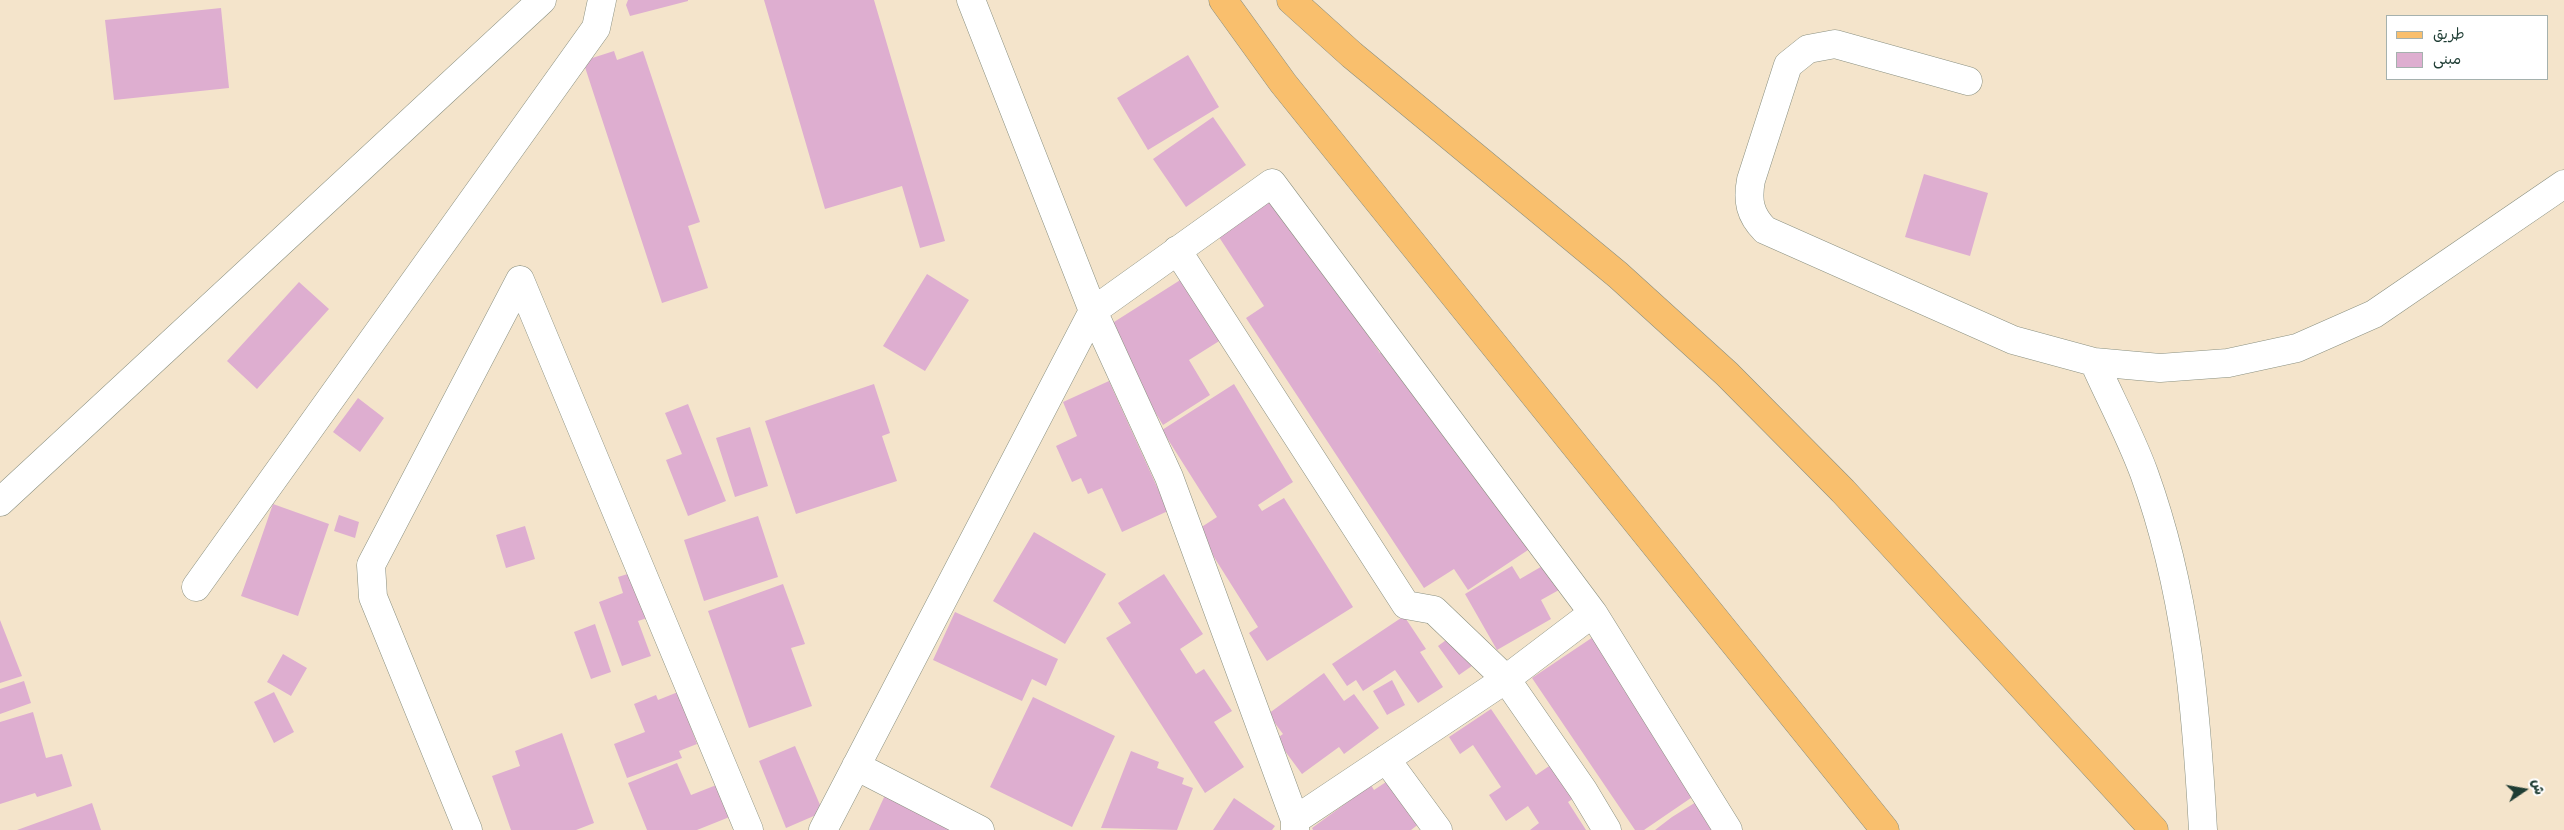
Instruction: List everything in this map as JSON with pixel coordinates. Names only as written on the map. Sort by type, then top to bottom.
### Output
[{"type":"main road","points":[[1223,0],[1283,83],[1886,830]]},
{"type":"main road","points":[[1291,0],[1352,55],[1610,269],[1727,374],[1849,498],[2154,830]]},
{"type":"street","points":[[0,502],[542,0]]},
{"type":"street","points":[[196,587],[596,28],[602,0]]},
{"type":"street","points":[[970,0],[1092,312],[1169,477],[1295,825],[1386,759],[1506,679],[1593,613]]},
{"type":"street","points":[[1968,80],[1835,44],[1808,48],[1788,65],[1751,180],[1748,194],[1750,207],[1756,220],[1765,230],[2013,340],[2094,362],[2160,368],[2228,363],[2297,348],[2374,314],[2564,184]]},
{"type":"street","points":[[823,830],[1092,312],[1272,183],[1593,613],[1728,830]]},
{"type":"street","points":[[1177,250],[1406,605],[1434,610],[1506,679],[1583,790],[1606,830]]},
{"type":"street","points":[[468,830],[373,597],[371,565],[520,280],[749,830]]},
{"type":"street","points":[[2094,362],[2143,471],[2163,533],[2179,595],[2191,672],[2203,830]]},
{"type":"street","points":[[1386,759],[1438,830]]},
{"type":"street","points":[[856,766],[980,830]]},
{"type":"building","points":[[628,0],[688,1],[630,16],[626,5]]},
{"type":"building","points":[[764,0],[874,0],[945,241],[920,248],[902,186],[825,209]]},
{"type":"building","points":[[221,8],[229,88],[114,100],[105,20]]},
{"type":"building","points":[[614,51],[617,60],[643,51],[700,222],[688,226],[708,288],[662,303],[583,61]]},
{"type":"building","points":[[1188,55],[1219,107],[1148,150],[1117,98]]},
{"type":"building","points":[[1213,117],[1246,165],[1186,207],[1153,159]]},
{"type":"building","points":[[1924,174],[1988,193],[1970,256],[1905,237]]},
{"type":"building","points":[[1276,196],[1380,353],[1396,343],[1531,548],[1468,590],[1454,569],[1424,588],[1246,318],[1264,306],[1217,234]]},
{"type":"building","points":[[927,274],[969,300],[925,371],[883,346]]},
{"type":"building","points":[[1185,277],[1224,338],[1189,360],[1210,395],[1163,425],[1103,329]]},
{"type":"building","points":[[299,282],[329,309],[257,389],[227,361]]},
{"type":"building","points":[[1109,381],[1168,511],[1122,532],[1102,488],[1088,494],[1081,478],[1072,482],[1056,446],[1077,436],[1063,402]]},
{"type":"building","points":[[874,384],[890,433],[882,436],[897,481],[796,514],[765,421]]},
{"type":"building","points":[[1234,384],[1293,482],[1258,505],[1262,511],[1284,498],[1353,607],[1267,661],[1249,633],[1258,627],[1197,530],[1217,517],[1162,430]]},
{"type":"building","points":[[358,398],[384,418],[360,452],[333,432]]},
{"type":"building","points":[[688,404],[726,501],[688,516],[666,460],[682,454],[665,413]]},
{"type":"building","points":[[750,427],[768,486],[735,497],[716,438]]},
{"type":"building","points":[[273,504],[329,524],[298,616],[241,596]]},
{"type":"building","points":[[339,515],[359,522],[355,538],[334,531]]},
{"type":"building","points":[[758,516],[778,577],[704,601],[684,540]]},
{"type":"building","points":[[525,526],[535,559],[506,568],[496,535]]},
{"type":"building","points":[[1034,532],[1106,574],[1065,644],[993,601]]},
{"type":"building","points":[[1551,561],[1566,586],[1541,600],[1551,619],[1497,650],[1465,594],[1512,566],[1520,579]]},
{"type":"building","points":[[637,571],[653,616],[638,621],[651,656],[622,666],[599,602],[623,593],[618,577]]},
{"type":"building","points":[[1164,574],[1203,634],[1180,649],[1196,674],[1204,669],[1232,711],[1214,722],[1244,767],[1205,793],[1106,638],[1131,623],[1118,603]]},
{"type":"building","points":[[783,584],[805,644],[791,648],[812,706],[749,728],[708,611]]},
{"type":"building","points":[[955,612],[1058,659],[1046,686],[1032,679],[1022,701],[933,660]]},
{"type":"building","points":[[1404,616],[1426,649],[1420,652],[1443,687],[1418,703],[1395,670],[1363,691],[1356,680],[1347,686],[1332,664]]},
{"type":"building","points":[[0,620],[22,676],[0,683]]},
{"type":"building","points":[[595,624],[611,672],[591,679],[574,632]]},
{"type":"building","points":[[1602,631],[1707,787],[1644,830],[1635,830],[1532,678]]},
{"type":"building","points":[[1457,632],[1479,661],[1459,675],[1438,646]]},
{"type":"building","points":[[283,654],[307,668],[291,696],[267,682]]},
{"type":"building","points":[[1324,673],[1344,701],[1354,694],[1379,728],[1344,754],[1339,747],[1302,774],[1276,739],[1283,734],[1268,714]]},
{"type":"building","points":[[1392,680],[1405,705],[1387,715],[1373,691]]},
{"type":"building","points":[[24,681],[31,703],[0,714],[0,689]]},
{"type":"building","points":[[274,692],[294,732],[274,743],[254,702]]},
{"type":"building","points":[[678,692],[697,744],[679,751],[682,758],[627,778],[614,744],[645,732],[634,704],[656,695],[658,700]]},
{"type":"building","points":[[1033,697],[1115,736],[1072,827],[990,787]]},
{"type":"building","points":[[1491,709],[1536,775],[1561,758],[1583,792],[1568,802],[1586,830],[1530,830],[1539,823],[1528,806],[1506,821],[1489,795],[1501,787],[1473,745],[1460,754],[1449,737]]},
{"type":"building","points":[[33,712],[46,758],[62,754],[72,786],[37,797],[35,793],[0,804],[0,722]]},
{"type":"building","points":[[562,733],[594,823],[576,830],[511,830],[492,776],[520,766],[515,751]]},
{"type":"building","points":[[795,746],[823,812],[786,828],[759,761]]},
{"type":"building","points":[[1131,751],[1159,762],[1157,768],[1184,778],[1182,784],[1193,788],[1177,830],[1101,828]]},
{"type":"building","points":[[677,763],[691,795],[719,784],[732,816],[697,830],[647,830],[628,783]]},
{"type":"building","points":[[1389,780],[1420,823],[1411,830],[1313,830],[1312,828],[1371,785],[1374,790]]},
{"type":"building","points":[[886,793],[964,830],[869,830]]},
{"type":"building","points":[[1709,794],[1732,830],[1655,830],[1672,817]]},
{"type":"building","points":[[1234,798],[1275,826],[1272,830],[1213,830]]},
{"type":"building","points":[[92,803],[101,830],[17,830]]}]
